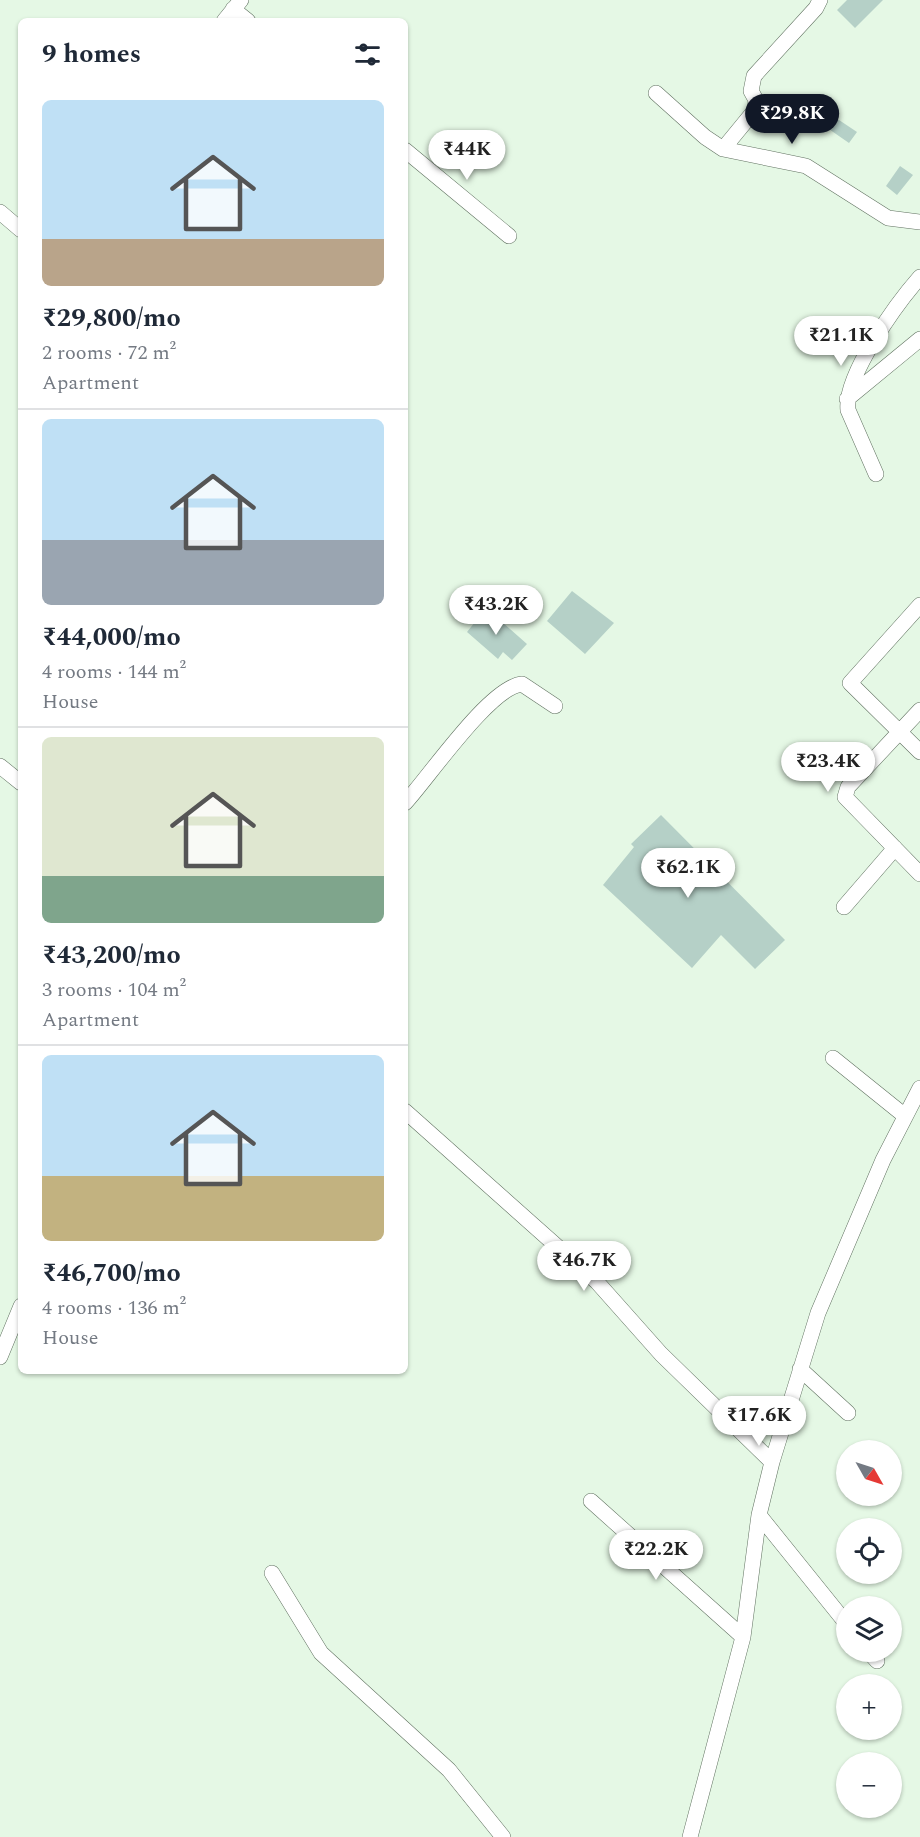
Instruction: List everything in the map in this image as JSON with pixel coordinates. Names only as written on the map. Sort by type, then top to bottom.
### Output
[{"type":"street","points":[[723,149],[755,110],[756,100],[751,90],[754,76],[816,8],[820,0]]},
{"type":"street","points":[[657,93],[705,137],[723,149],[806,166],[882,215],[898,220],[920,222]]},
{"type":"street","points":[[408,152],[509,236]]},
{"type":"street","points":[[0,212],[18,227]]},
{"type":"street","points":[[876,474],[848,410],[847,399],[857,372],[892,311],[920,277]]},
{"type":"street","points":[[847,399],[920,339]]},
{"type":"street","points":[[920,605],[850,683],[920,752]]},
{"type":"street","points":[[408,799],[461,735],[506,690],[522,684],[555,706]]},
{"type":"street","points":[[920,710],[848,787],[845,796],[920,874]]},
{"type":"street","points":[[0,765],[18,780]]},
{"type":"street","points":[[844,907],[895,848]]},
{"type":"street","points":[[833,1058],[905,1116]]},
{"type":"street","points":[[690,1837],[743,1637],[759,1515],[772,1462],[800,1369],[818,1313],[851,1232],[920,1088]]},
{"type":"street","points":[[408,1114],[597,1282],[661,1354],[772,1462]]},
{"type":"street","points":[[0,1357],[18,1313]]},
{"type":"street","points":[[800,1369],[848,1413]]},
{"type":"street","points":[[591,1501],[743,1637]]},
{"type":"street","points":[[759,1515],[836,1611]]},
{"type":"street","points":[[272,1573],[321,1653],[449,1770],[503,1837]]},
{"type":"building","points":[[847,0],[883,0],[855,28],[837,10]]},
{"type":"building","points":[[830,114],[857,132],[849,143],[823,125]]},
{"type":"building","points":[[900,166],[913,175],[897,195],[886,186]]},
{"type":"building","points":[[572,591],[614,623],[585,654],[547,621]]},
{"type":"building","points":[[486,608],[527,644],[512,660],[503,652],[498,659],[467,632]]},
{"type":"building","points":[[661,815],[785,940],[755,969],[721,935],[692,968],[603,885],[634,847],[631,844]]}]
